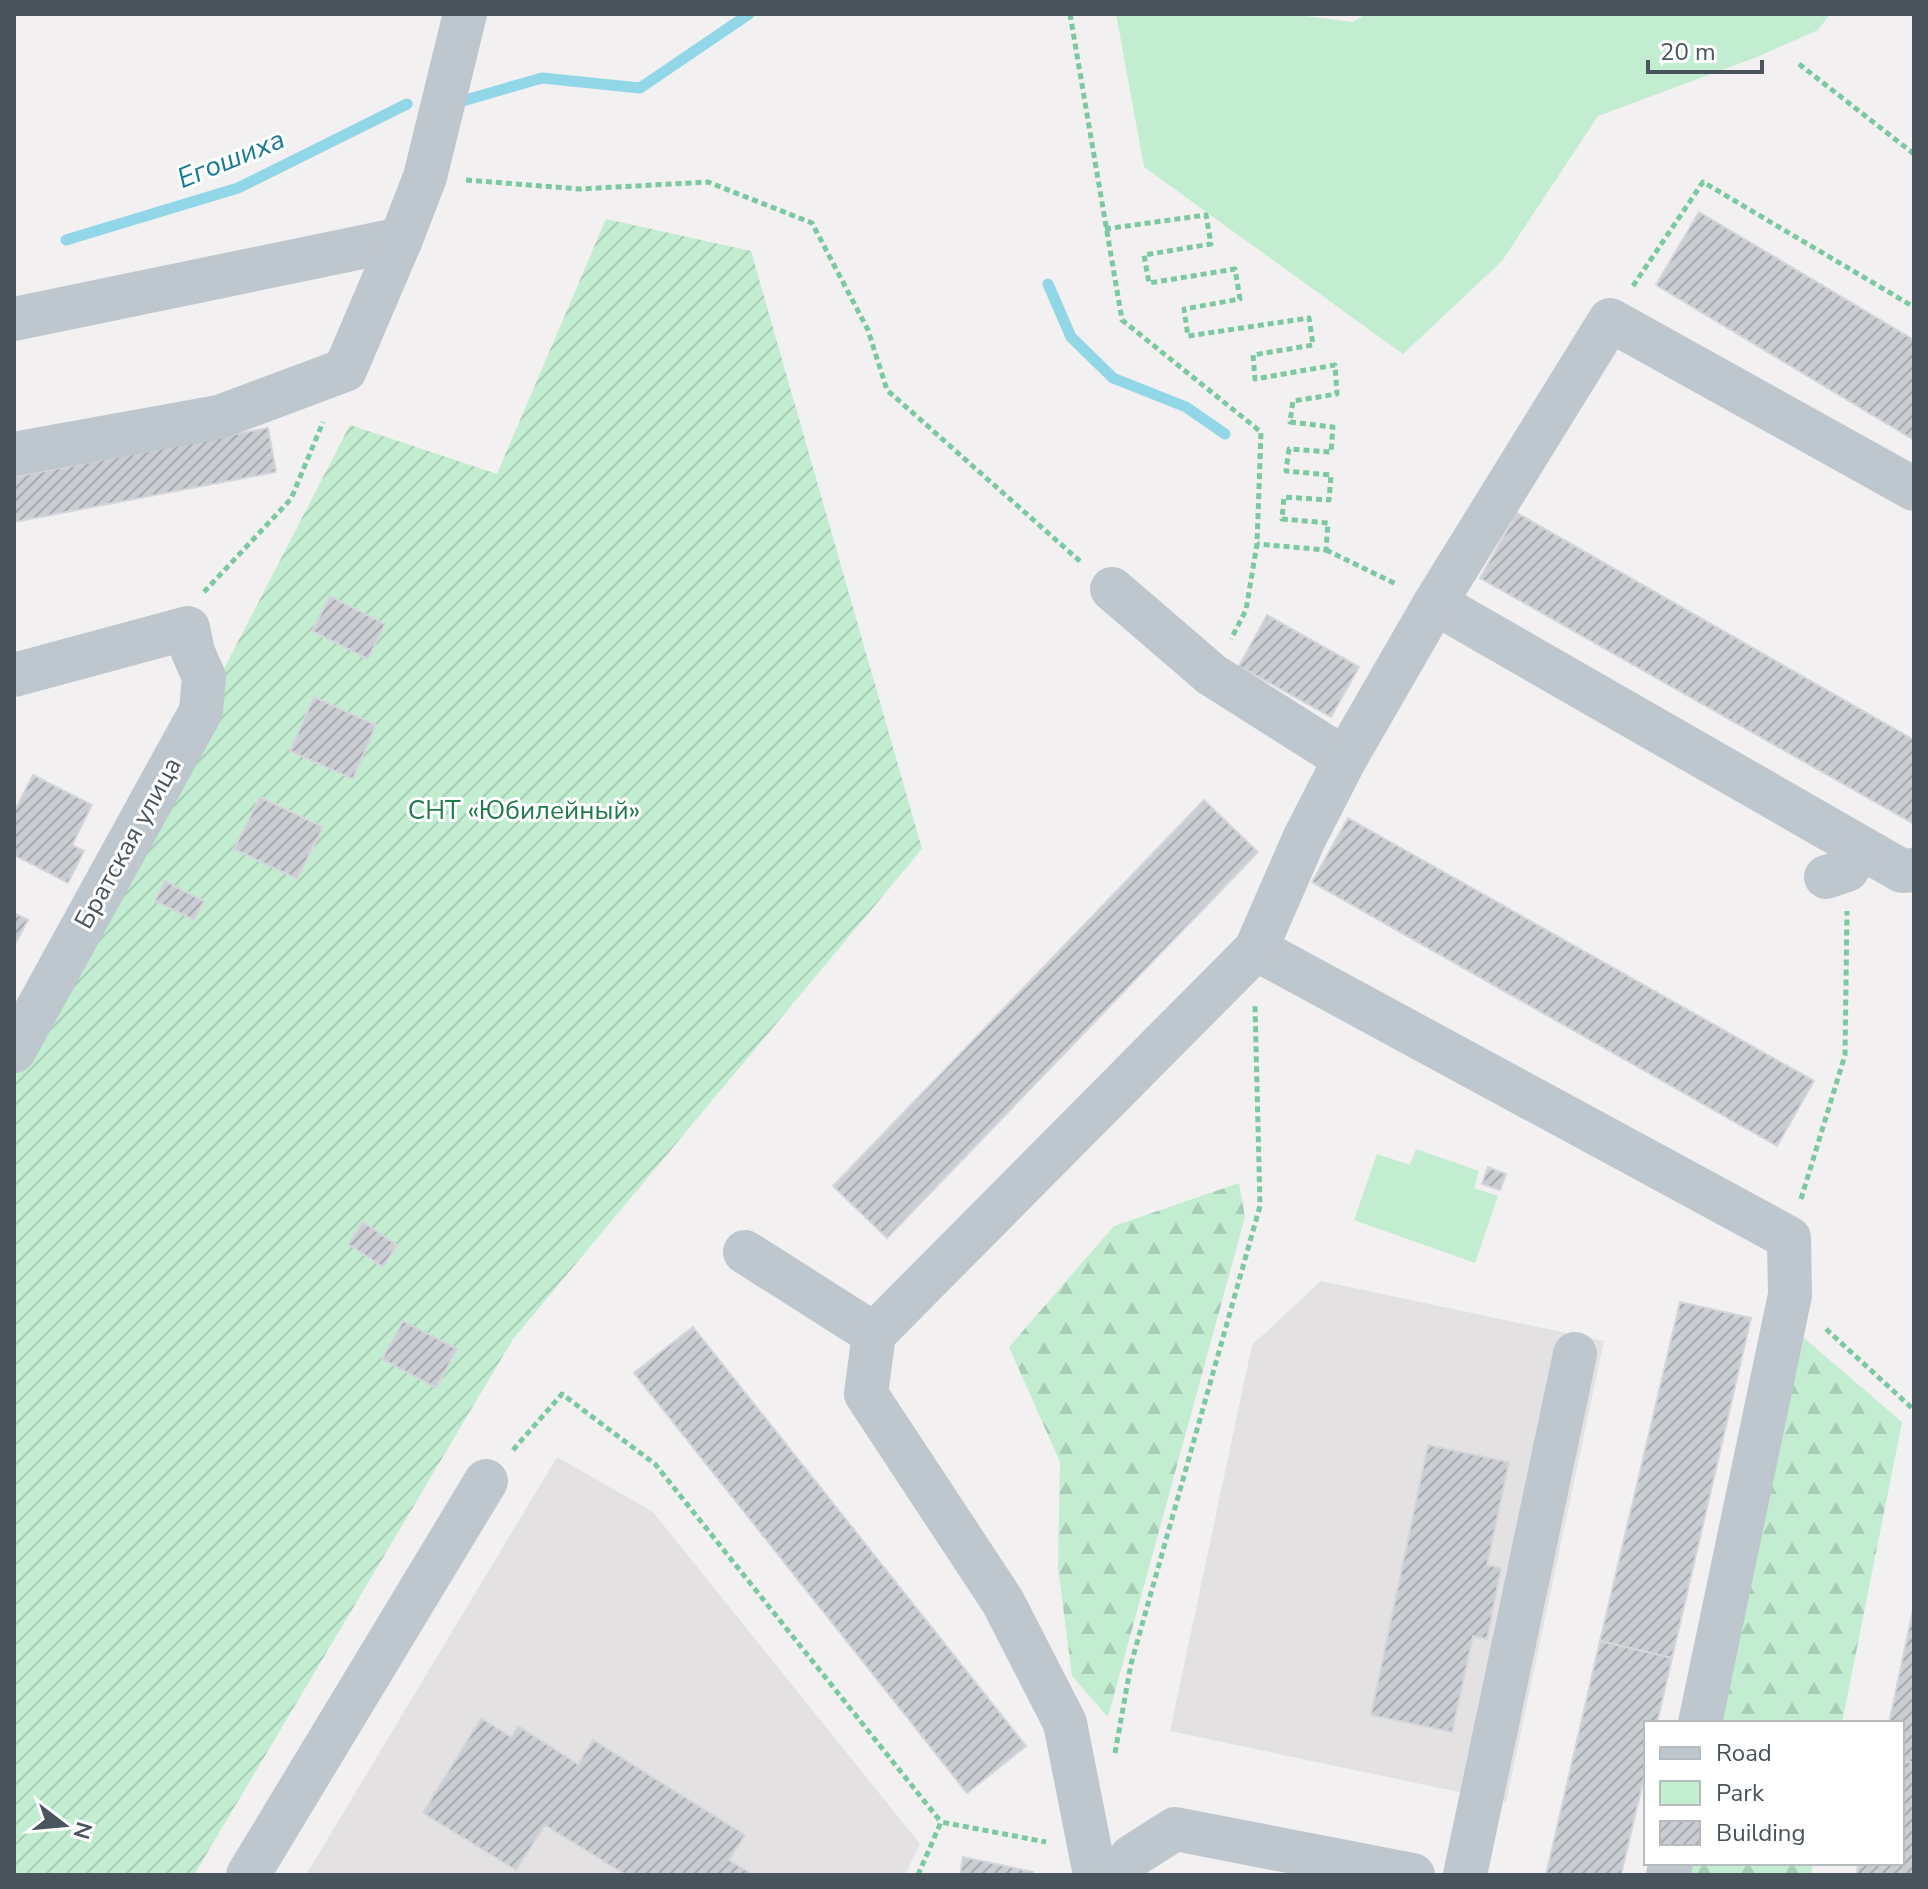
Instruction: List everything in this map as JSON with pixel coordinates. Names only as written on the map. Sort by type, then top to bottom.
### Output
[{"type":"street","points":[[14,454],[219,417],[345,370],[425,177],[465,14]]},
{"type":"street","points":[[14,319],[401,239]]},
{"type":"street","points":[[1091,1855],[1065,1723],[1003,1602],[866,1394],[874,1334],[1256,949],[1304,839],[1345,759],[1435,603],[1610,320],[1914,489]]},
{"type":"street","points":[[1112,589],[1212,675],[1345,759]]},
{"type":"street","points":[[1435,603],[1845,865],[1914,870]]},
{"type":"street","points":[[14,675],[188,628]]},
{"type":"street","name":"Братская улица","points":[[14,1051],[201,711],[204,677],[193,652],[188,628]]},
{"type":"street","points":[[1256,949],[1789,1238],[1790,1295],[1700,1721]]},
{"type":"street","points":[[745,1252],[874,1334]]},
{"type":"street","points":[[1465,1875],[1575,1354]]},
{"type":"street","points":[[248,1875],[486,1481]]},
{"type":"street","points":[[1122,1875],[1131,1857],[1175,1829],[1413,1875]]},
{"type":"path","points":[[1070,14],[1122,320],[1261,432],[1257,544],[1246,610],[1212,675]]},
{"type":"path","points":[[1799,64],[1914,154]]},
{"type":"path","points":[[425,177],[580,189],[708,182],[812,223],[868,330],[887,390],[1112,589]]},
{"type":"path","points":[[1610,320],[1703,182],[1914,307]]},
{"type":"path","points":[[1105,229],[1206,215],[1211,244],[1144,255],[1149,283],[1235,269],[1240,299],[1184,309],[1188,336],[1309,318],[1313,345],[1253,355],[1255,379],[1335,365],[1337,394],[1293,401],[1290,422],[1333,427],[1331,452],[1289,449],[1286,471],[1331,475],[1329,500],[1284,497],[1282,519],[1328,523],[1326,550]]},
{"type":"path","points":[[188,628],[199,597],[291,499],[345,370]]},
{"type":"path","points":[[1257,544],[1326,550],[1435,603]]},
{"type":"path","points":[[1789,1238],[1845,1055],[1845,865]]},
{"type":"path","points":[[1113,1768],[1131,1664],[1260,1206],[1256,949]]},
{"type":"path","points":[[1790,1295],[1914,1410]]},
{"type":"path","points":[[486,1481],[562,1394],[655,1464],[941,1822],[1082,1849],[1091,1855]]},
{"type":"path","points":[[918,1875],[941,1822]]},
{"type":"shaded area","points":[[1321,1281],[1604,1341],[1506,1802],[1170,1731],[1252,1345]]},
{"type":"shaded area","points":[[557,1457],[653,1512],[920,1844],[905,1875],[306,1875]]},
{"type":"green space","points":[[1116,14],[1290,14],[1352,22],[1367,14],[1830,14],[1818,30],[1757,57],[1598,116],[1502,261],[1403,354],[1144,167]]},
{"type":"green space","name":"СНТ «Юбилейный»","points":[[606,219],[751,251],[922,849],[513,1339],[194,1875],[14,1875],[14,1075],[350,425],[497,474]]},
{"type":"green space","points":[[1416,1149],[1479,1171],[1474,1188],[1498,1196],[1475,1263],[1354,1220],[1377,1154],[1410,1165]]},
{"type":"green space","points":[[1239,1183],[1245,1217],[1108,1717],[1072,1676],[1058,1567],[1060,1462],[1009,1347],[1114,1226]]},
{"type":"green space","points":[[1797,1332],[1902,1422],[1842,1721],[1718,1721]]},
{"type":"green space","points":[[1689,1865],[1813,1865],[1811,1875],[1687,1875]]},
{"type":"building","points":[[1699,212],[1914,340],[1914,440],[1656,285]]},
{"type":"building","points":[[268,428],[276,472],[14,522],[14,477]]},
{"type":"building","points":[[1517,513],[1914,740],[1914,824],[1480,578]]},
{"type":"building","points":[[330,596],[385,624],[368,659],[312,631]]},
{"type":"building","points":[[1267,615],[1359,667],[1331,717],[1239,666]]},
{"type":"building","points":[[314,697],[376,725],[353,779],[290,751]]},
{"type":"building","points":[[33,775],[92,805],[72,845],[84,851],[68,883],[14,855],[14,812]]},
{"type":"building","points":[[260,797],[323,827],[297,879],[234,849]]},
{"type":"building","points":[[1204,800],[1258,852],[887,1238],[833,1186]]},
{"type":"building","points":[[1348,818],[1814,1081],[1777,1146],[1312,882]]},
{"type":"building","points":[[165,881],[204,901],[194,920],[155,901]]},
{"type":"building","points":[[14,913],[28,920],[14,946]]},
{"type":"building","points":[[1488,1167],[1506,1174],[1500,1190],[1482,1184]]},
{"type":"building","points":[[363,1222],[397,1245],[383,1267],[348,1244]]},
{"type":"building","points":[[1680,1302],[1751,1318],[1672,1658],[1600,1641]]},
{"type":"building","points":[[403,1321],[457,1349],[436,1388],[382,1359]]},
{"type":"building","points":[[693,1327],[1026,1746],[967,1793],[634,1373]]},
{"type":"building","points":[[1428,1445],[1509,1462],[1487,1565],[1501,1568],[1487,1639],[1473,1636],[1452,1732],[1371,1715]]},
{"type":"building","points":[[1914,1605],[1914,1763],[1904,1761],[1904,1721],[1889,1721]]},
{"type":"building","points":[[1600,1641],[1672,1658],[1657,1721],[1644,1721],[1644,1777],[1621,1875],[1546,1875]]},
{"type":"building","points":[[481,1718],[511,1737],[518,1726],[578,1764],[593,1740],[745,1835],[729,1860],[753,1875],[626,1875],[545,1825],[516,1870],[423,1813]]},
{"type":"building","points":[[1904,1761],[1914,1763],[1914,1875],[1856,1875],[1858,1865],[1904,1865]]},
{"type":"building","points":[[963,1857],[1033,1872],[1032,1875],[960,1875]]},
{"type":"waterway","name":"Егошиха","points":[[452,104],[542,78],[640,88],[749,14]]},
{"type":"waterway","name":"Егошиха","points":[[66,240],[238,188],[407,104]]},
{"type":"waterway","points":[[1048,284],[1071,337],[1113,378],[1186,407],[1225,434]]}]
